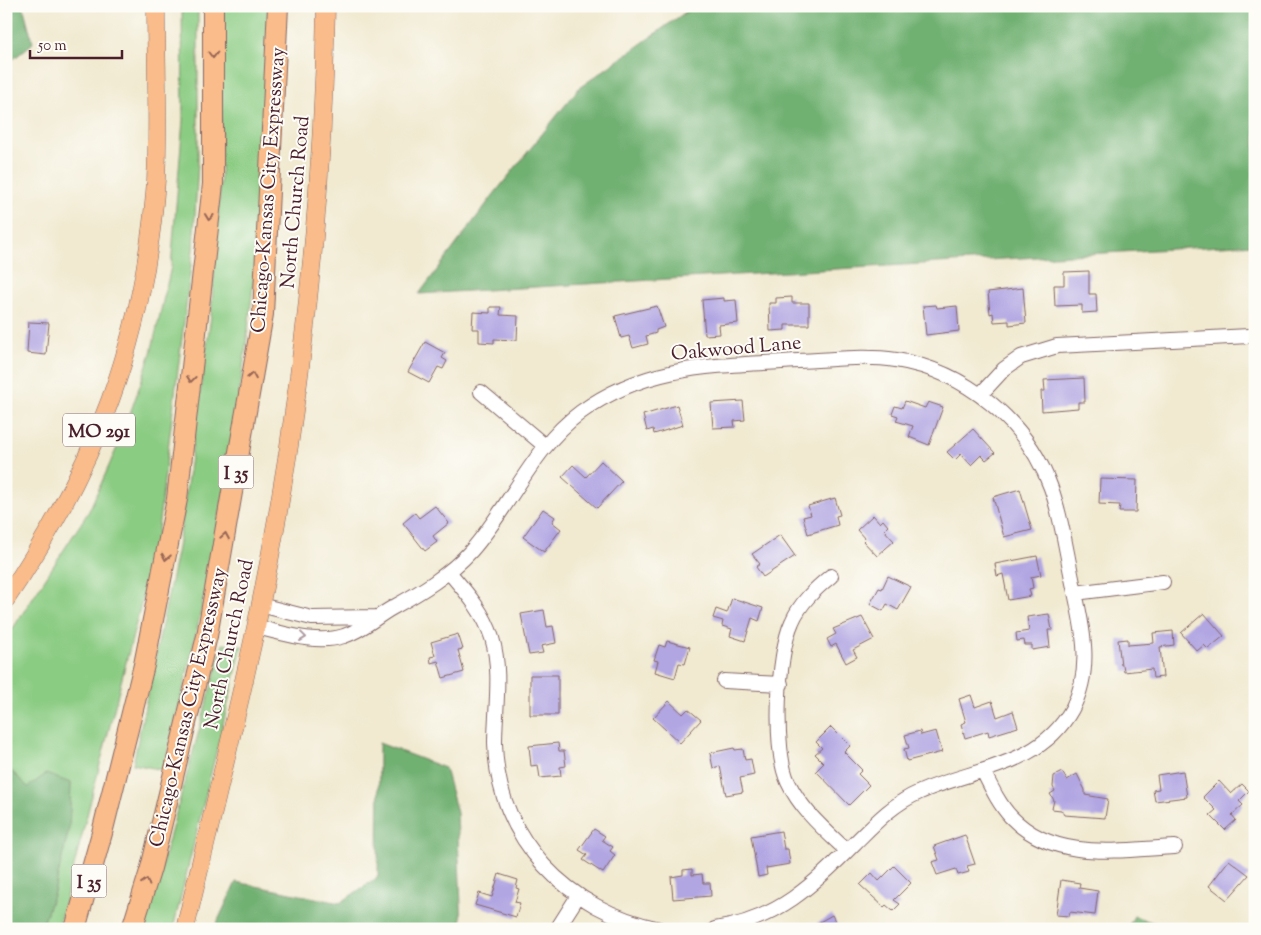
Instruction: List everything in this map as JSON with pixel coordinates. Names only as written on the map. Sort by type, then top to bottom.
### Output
[{"type":"highway","name":"I 35","points":[[75,929],[102,834],[144,665],[177,499],[213,184],[214,6]]},
{"type":"highway","name":"Chicago-Kansas City Expressway","points":[[132,929],[150,868],[207,636],[263,314],[278,6]]},
{"type":"main road","name":"MO 291","points":[[6,598],[34,558],[79,476],[109,406],[132,338],[150,244],[156,179],[156,6]]},
{"type":"main road","name":"North Church Road","points":[[185,929],[256,627],[292,430],[312,263],[322,132],[326,6]]},
{"type":"street","points":[[980,395],[1004,369],[1021,358],[1038,350],[1056,346],[1249,336]]},
{"type":"street","name":"Oakwood Lane","points":[[256,627],[294,636],[321,639],[342,637],[361,628],[376,617],[424,590],[449,572],[470,552],[545,446],[578,415],[618,389],[640,380],[689,368],[860,358],[895,360],[938,372],[980,395],[1012,422],[1038,459],[1057,507],[1084,642],[1083,680],[1071,711],[1060,727],[1033,751],[1016,760],[932,787],[899,803],[881,817],[807,890],[790,902],[750,920],[715,929]]},
{"type":"street","points":[[481,392],[545,446]]},
{"type":"street","points":[[449,572],[476,604],[492,638],[496,671],[497,765],[517,828],[544,867],[578,896],[619,918],[660,929]]},
{"type":"street","points":[[830,576],[815,589],[792,621],[781,659],[779,746],[787,780],[806,812],[847,851]]},
{"type":"street","points":[[1075,593],[1163,582]]},
{"type":"street","name":"Oakwood Lane","points":[[260,605],[312,618],[376,617]]},
{"type":"street","points":[[724,681],[781,684]]},
{"type":"street","points":[[983,771],[999,801],[1010,816],[1037,837],[1056,845],[1091,850],[1175,847]]},
{"type":"street","points":[[557,929],[578,896]]},
{"type":"green space","points":[[6,6],[23,6],[33,43],[6,65]]},
{"type":"green space","points":[[182,6],[198,6],[198,162],[193,250],[156,545],[58,929],[41,929],[54,892],[69,828],[71,783],[28,787],[6,766],[6,639],[89,511],[123,434],[151,353],[171,267],[183,120]]},
{"type":"green space","points":[[222,6],[270,6],[261,204],[246,347],[224,489],[197,630],[163,770],[133,764],[178,548],[211,316],[221,172]]},
{"type":"green space","points":[[694,6],[1255,6],[1255,244],[419,294],[494,194],[579,88]]},
{"type":"green space","points":[[223,644],[242,646],[173,929],[144,929]]},
{"type":"green space","points":[[379,743],[445,768],[457,813],[462,929],[214,929],[236,882],[340,903],[378,877]]},
{"type":"green space","points":[[6,766],[28,787],[46,774],[71,783],[69,828],[54,892],[41,929],[6,929]]},
{"type":"green space","points":[[1134,916],[1172,929],[1127,929]]},
{"type":"building","points":[[1089,271],[1089,294],[1096,294],[1097,312],[1082,313],[1082,305],[1055,306],[1054,285],[1064,285],[1064,272]]},
{"type":"building","points":[[1023,288],[1026,323],[1009,325],[1009,321],[994,322],[993,313],[990,314],[988,292]]},
{"type":"building","points":[[792,297],[792,303],[809,303],[809,325],[785,325],[785,330],[770,331],[769,303],[776,303],[776,298]]},
{"type":"building","points":[[724,298],[724,301],[736,300],[738,323],[719,325],[720,334],[705,335],[702,300]]},
{"type":"building","points":[[936,305],[937,308],[957,306],[959,331],[926,335],[923,306]]},
{"type":"building","points":[[657,306],[664,327],[656,330],[656,333],[646,336],[648,344],[633,348],[629,336],[621,338],[615,316]]},
{"type":"building","points":[[490,307],[501,307],[500,315],[518,316],[517,340],[494,339],[494,343],[479,342],[479,329],[472,329],[473,312],[490,313]]},
{"type":"building","points":[[29,322],[49,323],[46,355],[27,353]]},
{"type":"building","points":[[425,342],[445,353],[442,358],[447,361],[443,369],[438,367],[429,383],[408,372]]},
{"type":"building","points":[[1084,378],[1085,402],[1078,402],[1078,408],[1042,411],[1041,391],[1045,391],[1044,380]]},
{"type":"building","points":[[743,401],[745,420],[734,421],[735,427],[713,428],[711,403]]},
{"type":"building","points":[[905,401],[925,408],[928,402],[943,407],[929,445],[909,437],[913,426],[896,421],[898,416],[892,414],[895,406],[902,408]]},
{"type":"building","points":[[677,405],[683,425],[654,434],[653,429],[647,431],[643,415]]},
{"type":"building","points":[[973,429],[995,453],[986,460],[981,455],[971,465],[961,454],[955,460],[947,452]]},
{"type":"building","points":[[601,461],[622,481],[597,508],[562,477],[573,465],[586,477]]},
{"type":"building","points":[[1100,479],[1137,480],[1136,512],[1119,512],[1120,505],[1099,504]]},
{"type":"building","points":[[1020,489],[1032,530],[1004,537],[993,497]]},
{"type":"building","points":[[835,498],[840,515],[836,516],[838,525],[808,534],[803,517],[811,515],[808,506]]},
{"type":"building","points":[[435,506],[449,523],[433,536],[437,542],[425,551],[403,523],[415,513],[419,518]]},
{"type":"building","points":[[543,509],[555,517],[552,522],[561,529],[544,552],[523,537]]},
{"type":"building","points":[[873,515],[880,523],[883,520],[888,526],[884,530],[894,541],[877,556],[863,541],[865,539],[857,530]]},
{"type":"building","points":[[780,535],[795,556],[763,577],[756,567],[760,564],[752,554]]},
{"type":"building","points":[[1037,556],[1041,575],[1031,577],[1033,588],[1029,589],[1031,596],[1008,600],[1003,574],[997,576],[995,564]]},
{"type":"building","points":[[888,576],[911,587],[898,610],[887,604],[883,611],[870,604],[879,588],[882,589]]},
{"type":"building","points":[[732,598],[763,608],[759,621],[752,618],[745,641],[730,636],[732,629],[722,626],[723,621],[713,618],[716,609],[727,613]]},
{"type":"building","points":[[544,610],[547,627],[553,626],[556,643],[541,646],[543,653],[529,655],[521,614]]},
{"type":"building","points":[[1204,613],[1224,636],[1208,649],[1204,645],[1197,651],[1181,633]]},
{"type":"building","points":[[1049,614],[1052,630],[1048,630],[1050,647],[1032,650],[1032,645],[1025,645],[1024,640],[1017,641],[1016,633],[1029,631],[1027,617]]},
{"type":"building","points":[[862,617],[874,639],[853,650],[857,657],[846,663],[836,644],[831,647],[827,639],[836,634],[833,629]]},
{"type":"building","points":[[1173,631],[1174,645],[1160,647],[1163,677],[1153,678],[1152,669],[1124,672],[1123,665],[1121,665],[1118,640],[1128,639],[1128,645],[1154,643],[1153,633]]},
{"type":"building","points":[[458,634],[463,649],[458,650],[464,672],[443,678],[438,661],[431,663],[430,657],[435,656],[431,642]]},
{"type":"building","points":[[667,641],[690,647],[685,664],[679,663],[675,678],[655,672],[658,661],[654,660],[659,645],[665,647]]},
{"type":"building","points":[[530,675],[558,675],[558,715],[530,715]]},
{"type":"building","points":[[971,695],[975,707],[992,701],[997,717],[1013,711],[1018,727],[989,736],[988,731],[965,738],[961,724],[966,722],[959,699]]},
{"type":"building","points":[[669,701],[683,714],[688,709],[701,720],[680,743],[653,718]]},
{"type":"building","points":[[831,727],[850,746],[844,752],[862,770],[858,774],[869,785],[849,805],[816,771],[824,763],[815,754],[822,748],[816,742]]},
{"type":"building","points":[[920,731],[921,735],[936,731],[942,752],[907,761],[904,749],[909,748],[905,735]]},
{"type":"building","points":[[558,743],[559,751],[564,751],[566,766],[560,767],[561,776],[540,778],[538,765],[531,766],[529,746]]},
{"type":"building","points":[[734,748],[735,750],[743,749],[745,760],[751,759],[754,775],[740,778],[743,792],[726,795],[720,766],[713,768],[710,753]]},
{"type":"building","points":[[1183,771],[1187,797],[1155,801],[1153,790],[1159,789],[1157,775]]},
{"type":"building","points":[[1062,772],[1067,780],[1077,774],[1085,790],[1085,795],[1108,799],[1105,818],[1064,815],[1061,810],[1052,809],[1054,800],[1050,794],[1055,791],[1053,787],[1054,776]]},
{"type":"building","points":[[1219,781],[1231,794],[1242,784],[1249,791],[1239,801],[1243,805],[1232,815],[1236,820],[1225,830],[1210,815],[1216,810],[1203,797]]},
{"type":"building","points":[[594,829],[605,836],[602,840],[613,847],[610,851],[615,855],[603,873],[583,860],[587,855],[579,850]]},
{"type":"building","points":[[781,831],[784,849],[788,849],[790,864],[766,868],[767,875],[758,877],[751,836]]},
{"type":"building","points":[[965,835],[975,864],[967,866],[969,872],[958,875],[956,869],[937,875],[932,862],[939,860],[934,846]]},
{"type":"building","points":[[1229,860],[1249,875],[1227,900],[1209,886]]},
{"type":"building","points":[[894,866],[911,883],[894,900],[900,904],[893,911],[886,905],[884,907],[860,885],[872,873],[879,881]]},
{"type":"building","points":[[692,869],[692,875],[702,874],[703,883],[710,883],[711,896],[673,899],[671,877],[683,875],[683,870]]},
{"type":"building","points":[[499,874],[518,880],[516,888],[519,889],[515,902],[520,903],[516,917],[475,905],[479,893],[492,897]]},
{"type":"building","points":[[1061,880],[1080,883],[1079,888],[1098,891],[1095,915],[1070,912],[1069,916],[1056,915]]},
{"type":"building","points":[[832,915],[839,929],[819,929],[816,924]]}]
